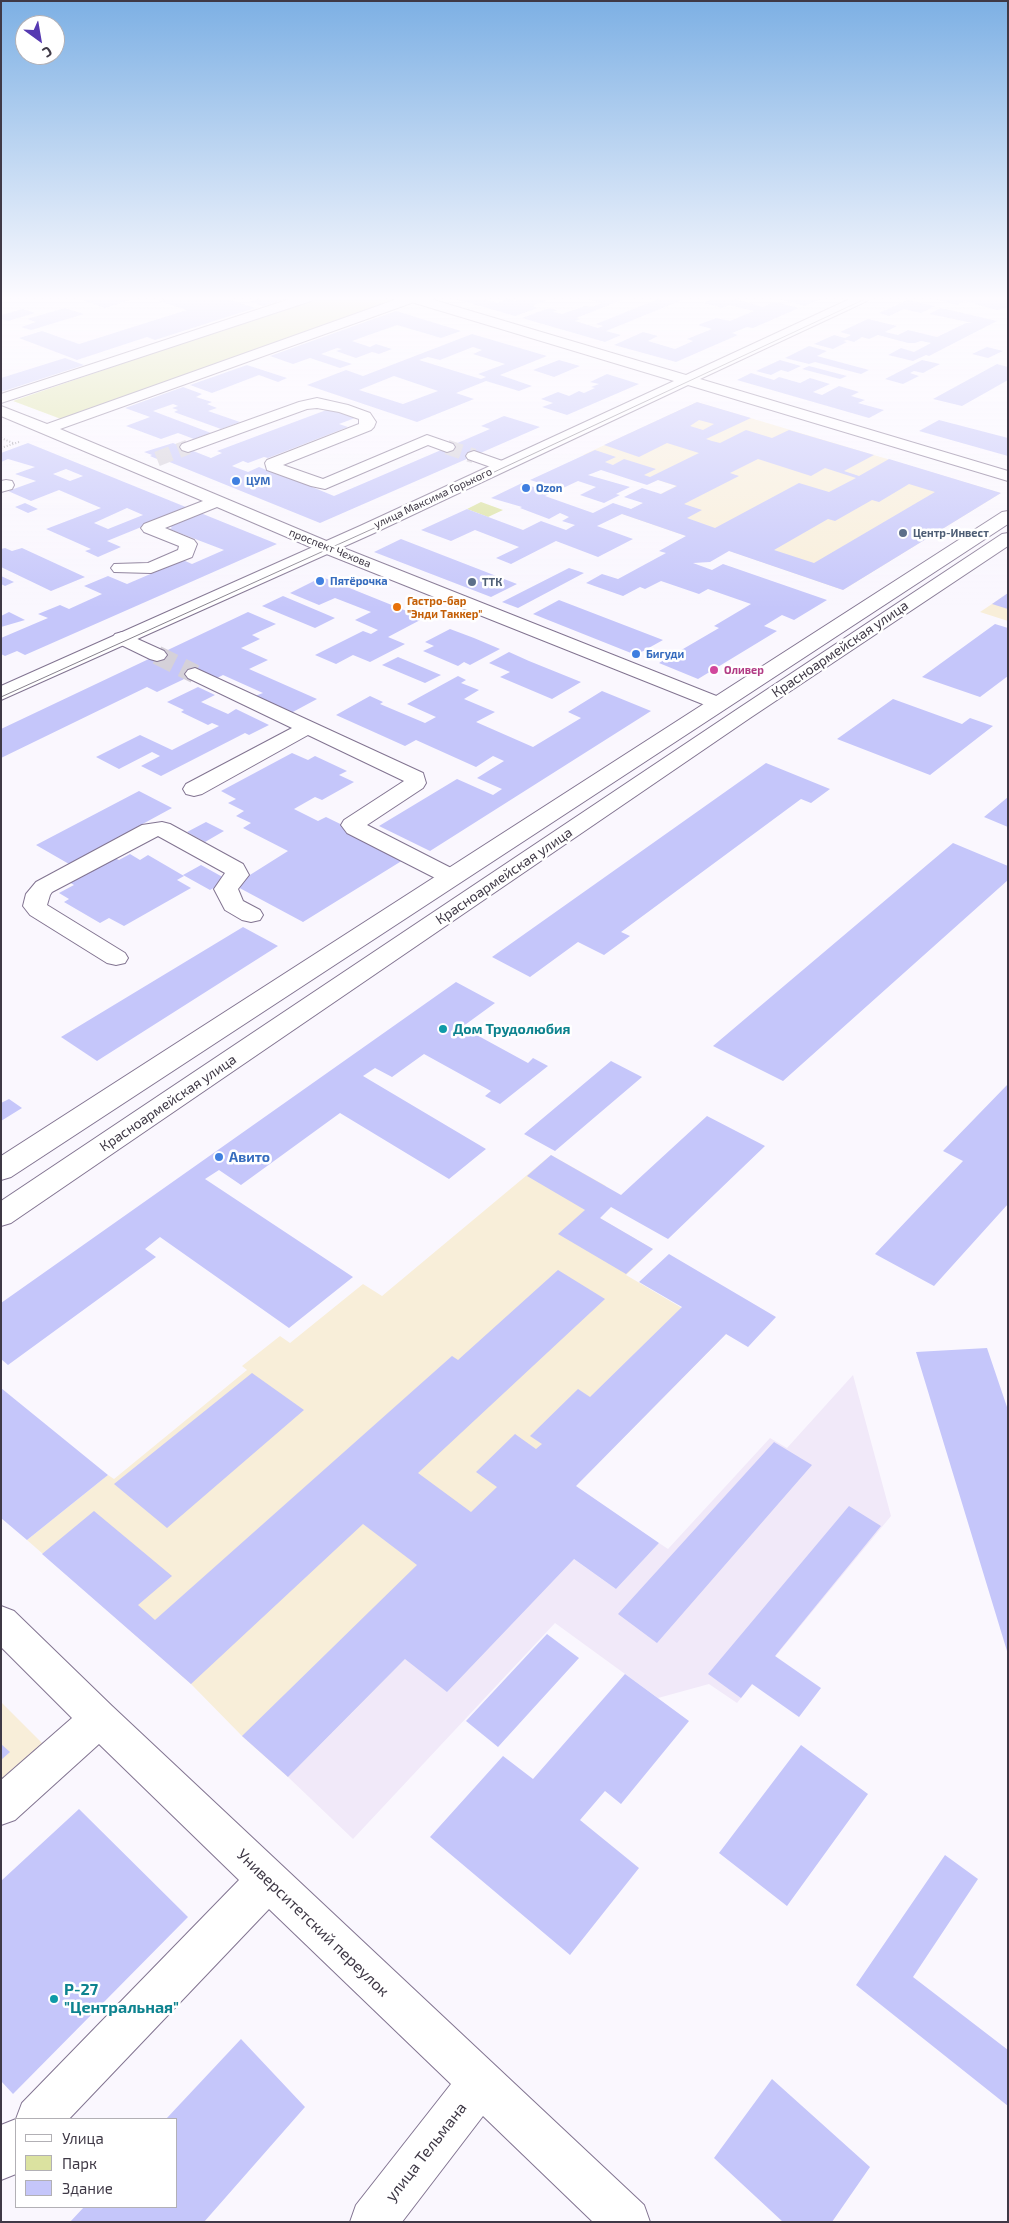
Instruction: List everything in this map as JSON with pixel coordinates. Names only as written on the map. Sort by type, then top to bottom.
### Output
[{"type":"main road","points":[[47,429],[123,402]]},
{"type":"main road","name":"улица Максима Горького","points":[[1,694],[327,547],[639,402]]},
{"type":"main road","points":[[759,402],[1008,476]]},
{"type":"main road","points":[[188,448],[304,405],[317,403],[329,404],[365,416],[368,422],[366,427],[273,463],[273,467],[317,483],[325,484],[428,440],[447,447]]},
{"type":"main road","name":"проспект Чехова","points":[[1,410],[327,547],[717,703]]},
{"type":"main road","points":[[474,456],[502,466]]},
{"type":"main road","points":[[136,467],[156,459]]},
{"type":"main road","points":[[120,568],[152,568],[186,553],[188,544],[150,528],[218,502]]},
{"type":"main road","name":"Красноармейская улица","points":[[1,1170],[717,703],[1008,516]]},
{"type":"main road","name":"Красноармейская улица","points":[[1,1216],[743,714],[1008,538]]},
{"type":"main road","points":[[122,638],[157,656]]},
{"type":"main road","points":[[195,674],[415,778],[416,782],[352,824],[355,828],[450,877]]},
{"type":"main road","points":[[194,789],[308,727]]},
{"type":"main road","points":[[116,958],[38,910],[35,906],[39,890],[157,828],[236,869],[237,875],[223,887],[234,905],[251,915]]},
{"type":"main road","name":"Университетский переулок","points":[[1,1622],[99,1719],[627,2222]]},
{"type":"main road","points":[[1,1806],[99,1719]]},
{"type":"main road","points":[[39,2118],[268,1880]]},
{"type":"main road","name":"улица Тельмана","points":[[372,2222],[480,2083]]},
{"type":"main road","points":[[1,2158],[15,2143]]},
{"type":"path","points":[[1,438],[14,444]]},
{"type":"path","points":[[1,448],[20,441]]},
{"type":"shaded area","points":[[697,402],[1001,493],[843,590],[622,514],[676,486],[583,455]]},
{"type":"shaded area","points":[[1008,593],[1008,621],[980,612],[992,604]]},
{"type":"shaded area","points":[[551,1155],[606,1186],[582,1208],[653,1249],[626,1275],[726,1334],[288,1777],[242,1736],[191,1684],[27,1540],[108,1475],[114,1479],[247,1370],[242,1366],[280,1336],[290,1343],[363,1284],[382,1296]]},
{"type":"shaded area","points":[[853,1375],[891,1516],[737,1703],[709,1684],[658,1698],[555,1623],[353,1839],[288,1777],[533,1530],[616,1589],[659,1543],[668,1549],[770,1438],[787,1448]]},
{"type":"shaded area","points":[[1,1702],[48,1749],[1,1790]]},
{"type":"green space","points":[[15,402],[109,402],[61,419]]},
{"type":"green space","points":[[481,502],[503,510],[488,517],[467,509]]},
{"type":"building","points":[[142,402],[211,402],[207,404],[217,408],[208,411],[240,422],[221,429],[174,412],[178,410],[172,408],[178,406],[173,404],[153,411],[211,433],[194,439],[178,433],[161,439],[126,426],[150,417],[125,408]]},
{"type":"building","points":[[357,402],[396,402],[403,404],[409,402],[467,402],[417,422]]},
{"type":"building","points":[[549,402],[598,402],[567,415],[542,407],[553,403]]},
{"type":"building","points":[[697,402],[751,418],[706,439],[712,441],[720,443],[746,430],[772,438],[789,430],[874,455],[844,471],[859,476],[889,459],[1001,493],[843,590],[729,551],[710,562],[693,563],[712,570],[723,564],[827,600],[794,620],[782,615],[764,626],[777,631],[698,679],[659,663],[719,628],[714,626],[751,604],[708,589],[699,594],[661,581],[645,589],[640,587],[623,596],[586,583],[602,574],[618,579],[666,553],[659,551],[686,536],[622,514],[597,526],[633,539],[598,557],[556,541],[511,564],[496,558],[519,547],[475,530],[451,541],[421,530],[467,509],[523,530],[541,521],[566,530],[575,525],[562,521],[569,517],[560,513],[549,519],[520,508],[522,507],[491,498],[522,483],[551,493],[545,496],[593,513],[613,503],[631,509],[643,503],[624,497],[642,488],[661,494],[677,486],[658,480],[647,485],[601,470],[588,475],[630,487],[616,494],[620,495],[604,503],[580,495],[596,487],[578,481],[563,488],[530,480],[595,450],[616,457],[605,462],[613,465],[624,459],[656,469],[644,475],[650,477],[699,453],[667,443],[639,457],[604,445]],"holes":[[[699,420],[714,424],[703,430],[690,426]],[[758,459],[811,476],[825,468],[856,478],[829,492],[799,483],[715,528],[687,518],[702,510],[684,504],[739,476],[730,473]],[[909,484],[935,492],[814,563],[774,550],[828,519],[835,521],[872,500],[879,502]]]},
{"type":"building","points":[[813,402],[861,402],[858,403],[884,410],[869,418]]},
{"type":"building","points":[[944,402],[970,402],[962,406]]},
{"type":"building","points":[[329,409],[355,418],[339,424],[348,427],[268,458],[264,457],[248,463],[243,461],[232,466],[248,472],[259,467],[334,496],[490,429],[481,426],[504,416],[540,427],[320,523],[167,461],[164,462],[144,452],[173,443],[211,458],[222,453],[217,451]]},
{"type":"building","points":[[939,420],[1008,438],[1008,456],[919,431]]},
{"type":"building","points":[[28,443],[277,544],[25,655],[17,651],[5,656],[1,654],[1,638],[48,618],[38,614],[60,605],[69,609],[102,594],[84,586],[108,576],[127,584],[183,560],[192,564],[224,550],[169,529],[172,528],[161,519],[107,541],[121,547],[98,557],[85,551],[91,549],[46,529],[101,508],[59,490],[31,501],[8,491],[36,481],[15,474],[35,467],[8,459],[1,462],[1,453]],"holes":[[[66,469],[83,476],[70,481],[53,474]],[[127,508],[143,515],[108,529],[94,523]]]},
{"type":"building","points":[[25,503],[38,509],[28,513],[15,507]]},
{"type":"building","points":[[401,539],[517,584],[491,597],[374,552]]},
{"type":"building","points":[[5,548],[12,551],[22,548],[85,577],[51,591],[1,567],[1,549]]},
{"type":"building","points":[[569,568],[584,573],[518,608],[502,602]]},
{"type":"building","points":[[1,576],[14,582],[5,586],[1,584]]},
{"type":"building","points":[[322,577],[424,618],[388,637],[405,644],[370,662],[353,655],[336,664],[315,655],[363,631],[371,634],[378,630],[355,620],[371,612],[335,598],[319,605],[290,593]]},
{"type":"building","points":[[1008,593],[1008,609],[992,604]]},
{"type":"building","points":[[283,596],[335,618],[315,628],[262,606]]},
{"type":"building","points":[[559,600],[663,640],[636,655],[533,614]]},
{"type":"building","points":[[9,612],[25,620],[1,627],[1,616]]},
{"type":"building","points":[[248,612],[276,624],[252,635],[260,639],[241,648],[268,660],[249,669],[317,699],[291,713],[255,696],[263,693],[223,675],[217,678],[201,671],[157,692],[147,687],[1,758],[1,729]]},
{"type":"building","points":[[995,624],[1008,628],[1008,676],[980,697],[922,677]]},
{"type":"building","points":[[450,629],[500,649],[470,665],[464,662],[458,666],[423,651],[434,646],[425,642]]},
{"type":"building","points":[[509,652],[581,682],[552,699],[500,677],[510,672],[489,663]]},
{"type":"building","points":[[398,657],[441,675],[425,683],[382,665]]},
{"type":"building","points":[[458,676],[466,680],[461,683],[479,690],[464,699],[495,712],[476,722],[533,747],[581,718],[568,712],[602,691],[651,711],[430,851],[379,826],[457,779],[493,795],[502,789],[477,778],[504,761],[493,756],[476,767],[416,740],[405,746],[336,715],[370,696],[383,702],[380,704],[425,723],[436,717],[407,704]]},
{"type":"building","points":[[198,687],[215,695],[201,702],[228,714],[236,709],[269,725],[249,735],[245,733],[161,776],[141,766],[160,756],[152,752],[119,769],[96,757],[140,735],[172,750],[219,726],[212,723],[208,725],[181,712],[184,710],[167,702]]},
{"type":"building","points":[[893,699],[962,724],[970,718],[993,726],[930,775],[837,739]]},
{"type":"building","points":[[292,753],[308,760],[315,756],[347,771],[339,775],[354,782],[322,800],[315,797],[294,809],[318,821],[326,817],[408,857],[303,922],[234,885],[288,851],[243,828],[251,823],[236,816],[244,811],[228,803],[236,799],[221,791]]},
{"type":"building","points":[[766,763],[830,789],[811,803],[801,799],[621,932],[630,936],[604,955],[578,942],[530,977],[492,957]]},
{"type":"building","points":[[139,791],[172,808],[69,864],[36,845]]},
{"type":"building","points":[[1008,797],[1008,827],[984,817]]},
{"type":"building","points":[[206,822],[224,831],[205,842],[187,832]]},
{"type":"building","points":[[953,843],[1008,866],[1008,880],[783,1081],[713,1046]]},
{"type":"building","points":[[130,854],[140,860],[148,855],[184,876],[177,880],[191,888],[124,926],[109,918],[100,923],[64,902],[69,899],[59,893],[74,885],[69,882],[114,858],[119,860]]},
{"type":"building","points":[[201,865],[228,880],[210,890],[183,875]]},
{"type":"building","points":[[243,927],[278,946],[97,1061],[61,1037]]},
{"type":"building","points":[[456,982],[495,1003],[462,1027],[528,1063],[533,1058],[548,1066],[500,1104],[485,1096],[491,1091],[424,1054],[392,1077],[375,1068],[363,1076],[486,1149],[449,1179],[340,1113],[241,1185],[219,1170],[205,1179],[353,1277],[289,1328],[160,1237],[145,1249],[156,1257],[8,1365],[1,1359],[1,1303]]},
{"type":"building","points":[[611,1061],[642,1077],[555,1151],[524,1134]]},
{"type":"building","points":[[1008,1084],[1008,1204],[934,1286],[875,1254],[963,1161],[943,1151]]},
{"type":"building","points":[[9,1099],[22,1108],[1,1121],[1,1103]]},
{"type":"building","points":[[707,1116],[765,1146],[668,1239],[611,1207],[600,1218],[653,1249],[626,1274],[558,1234],[585,1210],[527,1176],[551,1155],[621,1195]]},
{"type":"building","points":[[669,1254],[776,1317],[748,1347],[726,1334],[576,1486],[659,1543],[616,1589],[574,1559],[447,1692],[405,1659],[288,1777],[242,1736],[417,1565],[363,1524],[191,1684],[42,1554],[94,1511],[172,1576],[138,1605],[155,1620],[452,1356],[458,1360],[558,1270],[605,1299],[418,1473],[471,1512],[497,1487],[476,1472],[515,1434],[536,1449],[542,1444],[530,1436],[578,1389],[590,1397],[682,1307],[639,1282]]},
{"type":"building","points":[[987,1348],[1008,1410],[1007,1651],[916,1352]]},
{"type":"building","points":[[252,1373],[304,1410],[167,1528],[114,1484]]},
{"type":"building","points":[[1,1388],[108,1475],[27,1540],[1,1518]]},
{"type":"building","points":[[774,1442],[812,1465],[657,1643],[618,1614]]},
{"type":"building","points":[[849,1506],[881,1526],[775,1656],[821,1688],[799,1717],[752,1684],[741,1698],[708,1674]]},
{"type":"building","points":[[547,1634],[579,1658],[498,1747],[466,1721]]},
{"type":"building","points":[[625,1674],[689,1721],[621,1804],[605,1791],[580,1820],[639,1868],[570,1955],[430,1837],[503,1756],[533,1779]]},
{"type":"building","points":[[1,1744],[10,1752],[1,1760]]},
{"type":"building","points":[[801,1745],[868,1794],[787,1906],[719,1853]]},
{"type":"building","name":"Р-27 \"Центральная\"","points":[[79,1809],[188,1917],[13,2094],[1,2081],[1,1881]]},
{"type":"building","points":[[945,1855],[978,1879],[913,1977],[1008,2050],[1008,2106],[856,1985]]},
{"type":"building","points":[[241,2039],[305,2107],[204,2222],[70,2222],[83,2208],[178,2208],[178,2118],[167,2118]]},
{"type":"building","points":[[772,2079],[870,2167],[832,2222],[783,2222],[714,2158]]},
{"type":"tunnel","points":[[157,459],[188,447]]},
{"type":"tunnel","points":[[447,447],[474,456]]},
{"type":"tunnel","points":[[157,655],[195,674]]},
{"type":"tram line","points":[[1,697],[370,530],[645,402]]},
{"type":"place","name":"ЦУМ","points":[[236,481]]},
{"type":"place","name":"Ozon","points":[[526,488]]},
{"type":"place","name":"Центр-Инвест","points":[[903,533]]},
{"type":"place","name":"Пятёрочка","points":[[320,581]]},
{"type":"place","name":"ТТК","points":[[472,582]]},
{"type":"place","name":"Гастро-бар \"Энди Таккер\"","points":[[397,607]]},
{"type":"place","name":"Бигуди","points":[[636,654]]},
{"type":"place","name":"Оливер","points":[[714,670]]},
{"type":"place","name":"Дом Трудолюбия","points":[[443,1029]]},
{"type":"place","name":"Авито","points":[[219,1157]]},
{"type":"place","name":"Р-27 \"Центральная\"","points":[[54,1999]]}]
